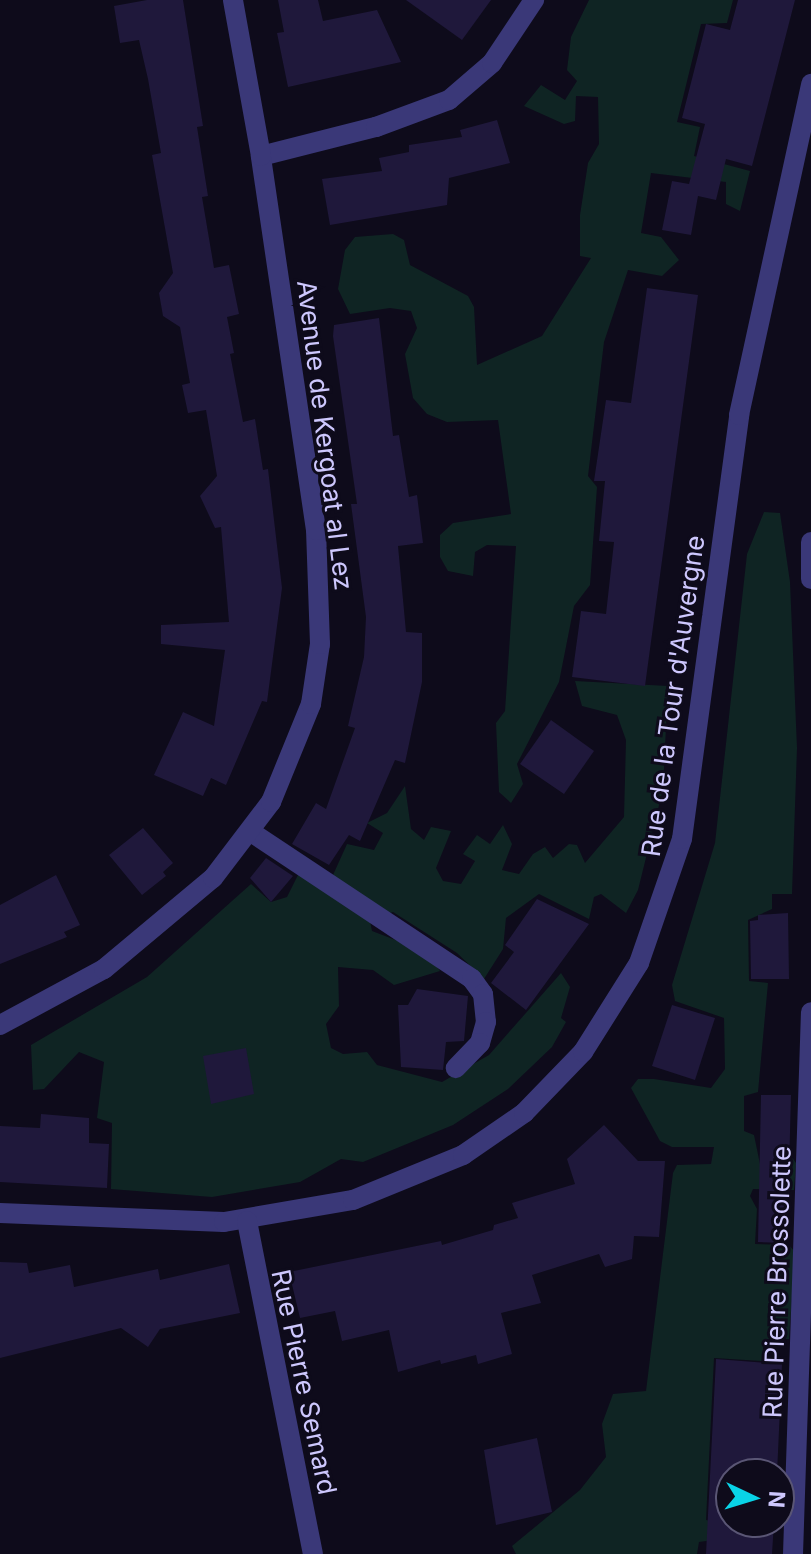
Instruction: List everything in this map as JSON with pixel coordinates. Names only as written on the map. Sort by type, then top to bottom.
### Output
[{"type":"street","name":"Avenue de Kergoat al Lez","points":[[0,1025],[69,992],[153,933],[213,878],[271,802],[303,732],[317,674],[320,610],[307,453],[261,156],[233,0]]},
{"type":"street","points":[[261,156],[376,127],[449,100],[492,63],[534,0]]},
{"type":"street","name":"Rue de la Tour d'Auvergne","points":[[0,1213],[178,1222],[247,1221],[375,1194],[463,1155],[544,1095],[583,1052],[626,989],[654,929],[682,839],[739,415],[811,84]]},
{"type":"street","points":[[811,542],[811,579]]},
{"type":"street","points":[[251,832],[472,979],[483,994],[486,1022],[480,1043],[456,1068]]},
{"type":"street","name":"Rue Pierre Brossolette","points":[[793,1554],[811,1012]]},
{"type":"street","name":"Rue Pierre Semard","points":[[247,1221],[313,1554]]},
{"type":"green space","points":[[589,0],[733,0],[727,23],[701,24],[677,122],[700,127],[694,156],[750,171],[740,211],[726,204],[726,182],[651,173],[641,233],[661,237],[679,260],[662,276],[628,270],[604,342],[588,476],[597,487],[590,585],[574,606],[559,682],[517,764],[523,784],[511,803],[499,792],[496,723],[505,711],[516,546],[487,545],[475,552],[473,576],[448,571],[440,557],[440,535],[453,523],[511,514],[498,420],[447,422],[427,414],[413,398],[405,354],[417,328],[411,311],[390,308],[350,314],[338,289],[345,250],[355,237],[393,234],[404,240],[410,265],[468,296],[474,307],[477,365],[542,336],[591,258],[580,256],[580,215],[588,163],[599,144],[598,97],[576,96],[575,121],[564,124],[524,106],[541,85],[565,100],[577,81],[567,70],[571,37]]},
{"type":"green space","points":[[764,512],[780,513],[790,582],[797,748],[792,894],[772,894],[772,909],[748,920],[749,981],[768,983],[758,1092],[744,1096],[744,1131],[754,1135],[760,1164],[784,1164],[791,1156],[796,1163],[794,1190],[753,1189],[750,1196],[757,1209],[755,1244],[789,1245],[795,1252],[789,1339],[764,1339],[762,1361],[714,1358],[706,1520],[715,1522],[715,1538],[720,1539],[699,1542],[697,1554],[516,1554],[512,1546],[580,1490],[606,1457],[602,1424],[613,1394],[646,1391],[673,1173],[677,1165],[711,1164],[714,1147],[672,1147],[660,1141],[631,1088],[638,1079],[654,1079],[711,1088],[725,1069],[724,1018],[675,1001],[672,985],[715,843],[747,554]]},
{"type":"green space","points":[[575,681],[668,686],[663,789],[638,890],[626,913],[601,894],[594,897],[589,919],[539,894],[506,918],[503,949],[484,979],[457,953],[393,912],[370,921],[372,931],[427,952],[440,971],[394,985],[373,970],[338,967],[339,1006],[326,1024],[331,1048],[343,1054],[367,1052],[377,1065],[442,1082],[489,1055],[561,973],[570,987],[561,1018],[566,1022],[552,1047],[508,1089],[453,1125],[363,1162],[341,1159],[300,1182],[212,1197],[111,1189],[112,1123],[97,1118],[104,1062],[79,1052],[44,1089],[33,1090],[31,1045],[147,977],[251,884],[271,902],[287,897],[305,861],[333,875],[347,844],[374,850],[383,833],[367,823],[387,813],[405,786],[411,829],[424,840],[431,827],[451,831],[436,868],[443,881],[461,884],[475,861],[463,854],[477,835],[490,844],[503,825],[512,844],[502,870],[519,874],[533,854],[545,847],[553,858],[569,844],[577,845],[585,863],[624,817],[626,740],[617,715],[582,706]]},
{"type":"building","points":[[147,0],[183,0],[203,126],[197,127],[208,196],[202,197],[214,268],[229,265],[239,314],[227,317],[234,353],[230,354],[243,422],[255,419],[263,470],[268,469],[282,588],[267,702],[262,701],[226,785],[211,778],[203,796],[154,775],[183,712],[214,726],[225,650],[161,644],[161,625],[229,622],[221,527],[215,528],[200,496],[217,476],[206,410],[188,413],[182,385],[190,383],[180,327],[163,316],[159,293],[173,273],[152,155],[161,153],[148,79],[139,40],[120,43],[114,6]]},
{"type":"building","points":[[278,0],[318,0],[323,21],[377,10],[401,62],[288,87],[277,33],[284,32]]},
{"type":"building","points":[[406,0],[491,0],[462,40]]},
{"type":"building","points":[[738,0],[795,0],[752,166],[726,159],[716,200],[698,196],[691,235],[662,230],[672,181],[689,184],[705,124],[682,118],[706,24],[730,30]]},
{"type":"building","points":[[497,120],[510,163],[449,178],[447,205],[330,225],[322,179],[382,171],[379,158],[409,152],[409,145],[462,137],[460,130]]},
{"type":"building","points":[[647,288],[698,295],[645,686],[572,677],[581,611],[606,614],[614,542],[599,541],[605,481],[594,481],[606,400],[631,403]]},
{"type":"building","points":[[379,318],[393,436],[399,435],[409,497],[417,495],[423,543],[398,546],[406,632],[422,633],[422,682],[405,763],[395,760],[360,841],[349,835],[329,865],[292,844],[316,803],[326,809],[355,728],[348,726],[364,657],[366,617],[351,504],[357,504],[334,325]]},
{"type":"building","points":[[551,720],[594,751],[564,794],[520,764]]},
{"type":"building","points":[[143,828],[173,863],[163,872],[166,876],[142,895],[109,855]]},
{"type":"building","points":[[266,858],[293,876],[271,902],[250,878]]},
{"type":"building","points":[[56,875],[80,925],[64,932],[67,937],[0,964],[0,905]]},
{"type":"building","points":[[537,899],[589,924],[526,1010],[491,983],[514,952],[505,945]]},
{"type":"building","points":[[788,913],[789,979],[751,979],[750,921],[758,920],[758,915]]},
{"type":"building","points":[[417,989],[468,996],[464,1041],[446,1042],[443,1070],[401,1067],[398,1005],[408,1005]]},
{"type":"building","points":[[672,1005],[715,1018],[695,1080],[652,1066]]},
{"type":"building","points":[[246,1048],[254,1094],[211,1104],[203,1056]]},
{"type":"building","points":[[761,1095],[791,1095],[787,1243],[758,1242]]},
{"type":"building","points":[[41,1114],[89,1118],[89,1143],[109,1144],[107,1188],[0,1182],[0,1126],[40,1128]]},
{"type":"building","points":[[604,1125],[638,1161],[665,1161],[659,1237],[634,1236],[632,1259],[605,1267],[599,1254],[532,1275],[541,1303],[501,1313],[512,1354],[478,1364],[476,1355],[441,1364],[440,1360],[398,1372],[389,1330],[342,1341],[335,1311],[300,1318],[289,1272],[441,1241],[442,1245],[493,1230],[494,1225],[518,1218],[512,1203],[575,1184],[567,1159]]},
{"type":"building","points":[[0,1262],[27,1263],[29,1273],[70,1265],[74,1287],[158,1269],[160,1280],[229,1264],[240,1313],[160,1329],[148,1347],[121,1328],[0,1358]]},
{"type":"building","points":[[716,1359],[782,1364],[778,1458],[715,1458],[715,1538],[773,1538],[772,1554],[706,1554]]},
{"type":"building","points":[[537,1438],[552,1512],[496,1525],[484,1450]]}]
